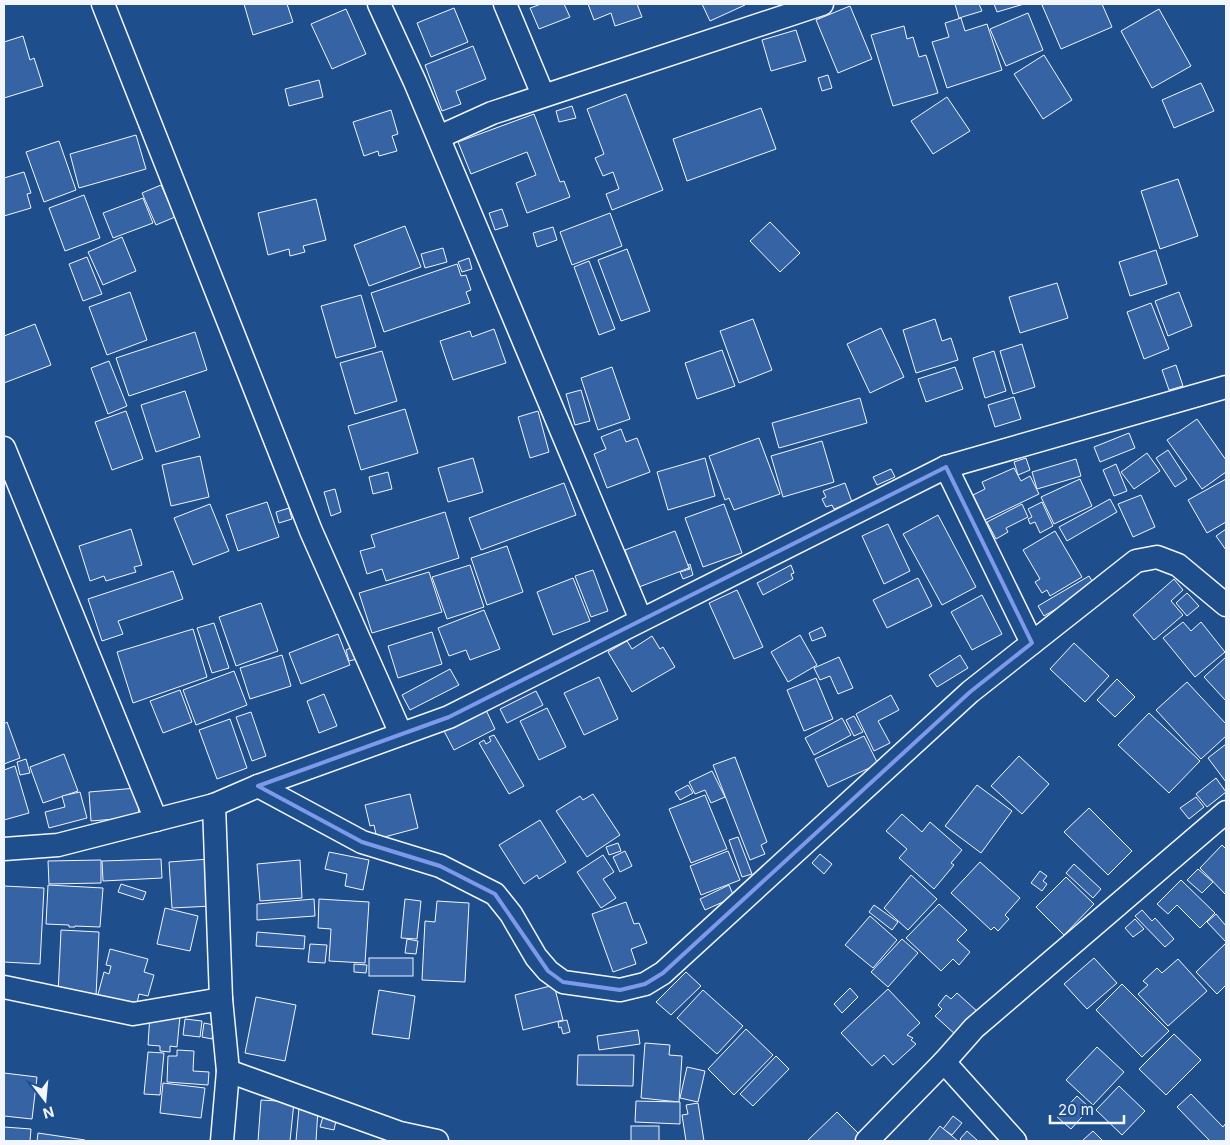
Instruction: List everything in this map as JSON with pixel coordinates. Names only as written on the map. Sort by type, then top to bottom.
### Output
[{"type":"street","points":[[103,4],[311,532],[402,734]]},
{"type":"street","points":[[379,4],[439,137],[641,620]]},
{"type":"street","points":[[505,4],[543,95]]},
{"type":"street","points":[[439,137],[492,113],[543,95],[822,4]]},
{"type":"street","points":[[4,849],[58,845],[214,805],[258,786],[449,717],[946,467],[1226,387]]},
{"type":"street","points":[[4,448],[156,820]]},
{"type":"street","points":[[946,467],[1032,643]]},
{"type":"street","points":[[258,786],[362,842],[440,866],[488,890],[495,894],[510,914],[536,957],[548,972],[563,982],[620,990],[645,984],[663,973],[970,692],[1136,561],[1157,557],[1178,565],[1226,605]]},
{"type":"street","points":[[214,805],[221,999],[228,1071],[222,1141]]},
{"type":"street","points":[[867,1141],[944,1062],[974,1028],[1226,812]]},
{"type":"street","points":[[4,987],[133,1014],[221,999]]},
{"type":"street","points":[[944,1062],[1014,1141]]},
{"type":"street","points":[[228,1071],[400,1133],[437,1141]]},
{"type":"highlighted area","points":[[946,467],[1032,643],[970,692],[663,973],[645,984],[620,990],[563,982],[548,971],[495,894],[440,866],[362,842],[258,786],[449,717]]},
{"type":"building","points":[[244,4],[287,4],[293,22],[253,35]]},
{"type":"building","points":[[541,4],[564,4],[570,17],[539,29],[530,8]]},
{"type":"building","points":[[588,4],[637,4],[642,17],[615,26],[611,13],[594,20]]},
{"type":"building","points":[[702,4],[745,4],[745,5],[710,21]]},
{"type":"building","points":[[955,4],[979,4],[982,11],[959,18]]},
{"type":"building","points":[[994,4],[1024,4],[997,12]]},
{"type":"building","points":[[1102,4],[1112,27],[1061,49],[1042,5]]},
{"type":"building","points":[[850,6],[872,59],[838,73],[816,20]]},
{"type":"building","points":[[454,8],[468,42],[431,57],[417,23]]},
{"type":"building","points":[[346,9],[366,54],[332,69],[311,24]]},
{"type":"building","points":[[1159,9],[1191,66],[1152,88],[1121,31]]},
{"type":"building","points":[[1028,13],[1043,50],[1006,66],[990,29]]},
{"type":"building","points":[[961,18],[965,31],[987,24],[1002,70],[947,88],[932,42],[949,37],[945,23]]},
{"type":"building","points":[[904,26],[907,39],[913,37],[919,57],[926,55],[938,93],[893,106],[871,35]]},
{"type":"building","points":[[796,30],[806,61],[771,71],[762,40]]},
{"type":"building","points":[[23,36],[30,60],[34,58],[43,86],[4,98],[4,42]]},
{"type":"building","points":[[473,46],[486,79],[456,91],[461,104],[442,111],[425,65]]},
{"type":"building","points":[[1044,55],[1072,100],[1043,119],[1014,74]]},
{"type":"building","points":[[828,75],[832,88],[822,91],[818,78]]},
{"type":"building","points":[[319,80],[323,97],[289,106],[285,89]]},
{"type":"building","points":[[1201,83],[1214,111],[1174,128],[1162,100]]},
{"type":"building","points":[[626,94],[663,190],[612,210],[606,194],[619,189],[613,172],[603,176],[595,158],[604,154],[587,109]]},
{"type":"building","points":[[947,97],[970,131],[933,154],[911,121]]},
{"type":"building","points":[[572,106],[576,118],[559,122],[556,111]]},
{"type":"building","points":[[761,108],[776,149],[687,181],[673,139]]},
{"type":"building","points":[[391,110],[398,134],[392,136],[397,151],[379,156],[378,151],[364,156],[353,122]]},
{"type":"building","points":[[534,114],[560,182],[564,181],[570,197],[527,213],[516,183],[536,175],[527,152],[471,174],[458,142]]},
{"type":"building","points":[[136,135],[146,169],[79,188],[70,154]]},
{"type":"building","points":[[59,141],[76,190],[44,202],[26,152]]},
{"type":"building","points":[[24,172],[31,193],[27,194],[31,208],[4,216],[4,178]]},
{"type":"building","points":[[1178,179],[1198,236],[1160,249],[1141,191]]},
{"type":"building","points":[[161,185],[175,217],[156,225],[142,193]]},
{"type":"building","points":[[84,195],[100,238],[65,251],[49,208]]},
{"type":"building","points":[[143,198],[153,223],[113,238],[103,213]]},
{"type":"building","points":[[316,199],[326,240],[303,246],[305,252],[290,256],[289,249],[268,255],[258,213]]},
{"type":"building","points":[[502,209],[508,226],[495,230],[489,213]]},
{"type":"building","points":[[610,213],[622,246],[572,265],[560,232]]},
{"type":"building","points":[[770,222],[800,253],[780,272],[750,241]]},
{"type":"building","points":[[405,226],[421,267],[369,286],[354,245]]},
{"type":"building","points":[[553,227],[557,240],[537,247],[533,233]]},
{"type":"building","points":[[122,237],[136,271],[103,285],[88,252]]},
{"type":"building","points":[[443,248],[447,262],[425,268],[421,254]]},
{"type":"building","points":[[627,249],[650,311],[621,321],[598,260]]},
{"type":"building","points":[[1156,250],[1167,284],[1130,296],[1119,262]]},
{"type":"building","points":[[87,257],[102,294],[83,301],[69,264]]},
{"type":"building","points":[[469,258],[472,269],[462,272],[458,262]]},
{"type":"building","points":[[589,261],[615,329],[599,335],[574,267]]},
{"type":"building","points":[[457,264],[461,276],[466,275],[471,290],[466,292],[470,303],[384,332],[371,293]]},
{"type":"building","points":[[1057,283],[1068,318],[1020,333],[1009,297]]},
{"type":"building","points":[[130,292],[147,340],[107,355],[89,307]]},
{"type":"building","points":[[1179,292],[1192,326],[1168,336],[1155,301]]},
{"type":"building","points":[[361,295],[376,347],[336,358],[321,306]]},
{"type":"building","points":[[1151,303],[1169,349],[1144,359],[1127,312]]},
{"type":"building","points":[[753,319],[772,370],[739,383],[720,331]]},
{"type":"building","points":[[935,319],[942,341],[951,338],[958,360],[916,373],[903,330]]},
{"type":"building","points":[[35,324],[51,365],[4,383],[4,336]]},
{"type":"building","points":[[881,328],[904,377],[870,393],[847,344]]},
{"type":"building","points":[[494,329],[506,363],[453,380],[440,341],[470,331],[472,337]]},
{"type":"building","points":[[195,332],[207,370],[129,396],[116,358]]},
{"type":"building","points":[[1022,344],[1035,387],[1013,394],[1000,351]]},
{"type":"building","points":[[722,350],[735,386],[697,399],[685,363]]},
{"type":"building","points":[[382,351],[397,401],[355,414],[340,363]]},
{"type":"building","points":[[994,351],[1006,391],[985,398],[973,358]]},
{"type":"building","points":[[109,361],[127,406],[108,414],[91,368]]},
{"type":"building","points":[[1176,365],[1183,386],[1169,390],[1162,370]]},
{"type":"building","points":[[612,367],[630,419],[598,430],[581,378]]},
{"type":"building","points":[[955,367],[963,389],[926,402],[918,379]]},
{"type":"building","points":[[581,390],[590,421],[575,425],[566,394]]},
{"type":"building","points":[[185,391],[200,437],[156,452],[141,405]]},
{"type":"building","points":[[1014,397],[1021,419],[995,427],[988,405]]},
{"type":"building","points":[[860,398],[867,423],[779,448],[772,423]]},
{"type":"building","points":[[405,409],[418,453],[361,470],[348,426]]},
{"type":"building","points":[[126,411],[143,459],[112,470],[95,422]]},
{"type":"building","points":[[538,411],[549,452],[530,458],[518,417]]},
{"type":"building","points":[[1197,419],[1226,460],[1226,472],[1202,489],[1167,440]]},
{"type":"building","points":[[621,429],[626,442],[637,438],[650,472],[607,488],[594,454],[606,449],[601,437]]},
{"type":"building","points":[[1129,433],[1135,448],[1100,462],[1094,447]]},
{"type":"building","points":[[759,438],[780,494],[734,510],[729,498],[725,500],[709,456]]},
{"type":"building","points":[[822,441],[834,482],[783,497],[771,456]]},
{"type":"building","points":[[1168,450],[1187,479],[1175,487],[1156,458]]},
{"type":"building","points":[[1147,453],[1160,471],[1134,489],[1121,472]]},
{"type":"building","points":[[200,456],[209,497],[171,506],[162,465]]},
{"type":"building","points":[[473,458],[483,492],[448,502],[438,468]]},
{"type":"building","points":[[705,458],[715,496],[668,510],[657,472]]},
{"type":"building","points":[[1026,458],[1030,470],[1018,475],[1014,462]]},
{"type":"building","points":[[1076,459],[1081,476],[1037,489],[1032,472]]},
{"type":"building","points":[[1116,464],[1127,491],[1114,496],[1103,470]]},
{"type":"building","points":[[1014,468],[1021,481],[1030,476],[1039,494],[985,520],[973,495],[985,489],[982,482]]},
{"type":"building","points":[[891,469],[895,477],[877,485],[873,477]]},
{"type":"building","points":[[388,472],[392,489],[373,494],[369,477]]},
{"type":"building","points":[[1080,479],[1092,506],[1054,524],[1041,497]]},
{"type":"building","points":[[1226,479],[1226,522],[1207,533],[1188,500]]},
{"type":"building","points":[[564,483],[576,515],[481,550],[469,518]]},
{"type":"building","points":[[845,483],[852,502],[834,509],[832,505],[826,507],[822,499],[826,497],[823,491]]},
{"type":"building","points":[[335,489],[341,512],[331,516],[324,492]]},
{"type":"building","points":[[1141,495],[1155,527],[1133,537],[1118,504]]},
{"type":"building","points":[[1110,499],[1117,512],[1067,541],[1059,527]]},
{"type":"building","points":[[267,502],[279,537],[238,551],[226,515]]},
{"type":"building","points":[[1042,502],[1053,526],[1040,533],[1035,522],[1030,524],[1028,519],[1032,517],[1028,509]]},
{"type":"building","points":[[210,504],[229,551],[193,565],[174,518]]},
{"type":"building","points":[[724,504],[742,553],[703,567],[685,518]]},
{"type":"building","points":[[1022,504],[1028,517],[1006,528],[1008,532],[996,539],[987,522]]},
{"type":"building","points":[[289,508],[292,519],[279,523],[276,512]]},
{"type":"building","points":[[445,512],[459,558],[386,581],[382,569],[367,574],[360,551],[375,547],[371,535]]},
{"type":"building","points":[[938,515],[976,587],[942,605],[903,534]]},
{"type":"building","points":[[888,524],[910,571],[884,584],[862,536]]},
{"type":"building","points":[[131,529],[142,565],[134,567],[136,572],[106,581],[104,576],[90,581],[79,546]]},
{"type":"building","points":[[1226,529],[1226,550],[1216,536]]},
{"type":"building","points":[[675,531],[689,568],[639,587],[625,550]]},
{"type":"building","points":[[1055,531],[1082,577],[1050,596],[1047,590],[1042,593],[1035,582],[1040,579],[1023,550]]},
{"type":"building","points":[[507,546],[523,592],[487,605],[471,558]]},
{"type":"building","points":[[690,564],[693,575],[683,579],[680,572],[690,569],[688,565]]},
{"type":"building","points":[[470,565],[484,607],[447,619],[432,577]]},
{"type":"building","points":[[791,565],[794,573],[791,574],[793,579],[763,595],[757,583]]},
{"type":"building","points":[[593,570],[608,611],[591,617],[575,576]]},
{"type":"building","points":[[173,571],[183,599],[118,621],[123,634],[102,641],[88,599]]},
{"type":"building","points":[[429,572],[442,612],[372,633],[359,593]]},
{"type":"building","points":[[1089,576],[1095,586],[1044,616],[1038,606]]},
{"type":"building","points":[[573,578],[590,621],[553,635],[537,592]]},
{"type":"building","points":[[918,578],[932,606],[887,628],[873,600]]},
{"type":"building","points":[[1174,579],[1183,590],[1171,601],[1183,615],[1154,640],[1133,615]]},
{"type":"building","points":[[737,590],[763,647],[734,659],[709,603]]},
{"type":"building","points":[[1187,593],[1199,606],[1187,616],[1176,603]]},
{"type":"building","points":[[982,595],[1002,634],[972,650],[951,612]]},
{"type":"building","points":[[261,603],[278,651],[236,666],[219,617]]},
{"type":"building","points":[[484,610],[500,649],[470,660],[466,650],[449,656],[438,628]]},
{"type":"building","points":[[1183,622],[1191,631],[1201,622],[1225,652],[1195,677],[1163,638]]},
{"type":"building","points":[[214,623],[229,668],[212,673],[197,628]]},
{"type":"building","points":[[822,627],[826,636],[812,641],[809,633]]},
{"type":"building","points":[[193,629],[207,677],[133,703],[117,652]]},
{"type":"building","points":[[432,632],[442,664],[398,678],[388,646]]},
{"type":"building","points":[[338,634],[350,665],[301,684],[289,653]]},
{"type":"building","points":[[800,635],[817,665],[788,682],[771,652]]},
{"type":"building","points":[[652,636],[660,649],[663,647],[675,667],[632,692],[608,652],[627,641],[632,649]]},
{"type":"building","points":[[1074,643],[1109,676],[1085,702],[1050,669]]},
{"type":"building","points":[[353,647],[357,659],[349,661],[346,650]]},
{"type":"building","points":[[282,655],[291,686],[250,699],[240,668]]},
{"type":"building","points":[[960,655],[968,668],[937,687],[929,675]]},
{"type":"building","points":[[839,657],[853,688],[838,694],[830,676],[820,680],[814,668]]},
{"type":"building","points":[[1226,657],[1226,701],[1204,677]]},
{"type":"building","points":[[450,669],[459,685],[410,710],[402,695]]},
{"type":"building","points":[[234,671],[247,705],[196,725],[183,690]]},
{"type":"building","points":[[599,677],[618,719],[584,735],[564,693]]},
{"type":"building","points":[[816,678],[833,719],[804,731],[787,690]]},
{"type":"building","points":[[1117,679],[1135,697],[1115,717],[1097,700]]},
{"type":"building","points":[[1187,682],[1226,724],[1226,736],[1201,759],[1156,710]]},
{"type":"building","points":[[180,690],[192,722],[163,733],[150,701]]},
{"type":"building","points":[[536,691],[543,705],[507,723],[500,709]]},
{"type":"building","points":[[324,694],[337,726],[319,733],[307,701]]},
{"type":"building","points":[[891,695],[899,710],[878,721],[890,743],[874,751],[856,714]]},
{"type":"building","points":[[547,708],[566,747],[539,760],[520,721]]},
{"type":"building","points":[[486,710],[495,729],[454,750],[444,731]]},
{"type":"building","points":[[251,712],[266,756],[252,761],[236,717]]},
{"type":"building","points":[[1149,713],[1200,761],[1169,793],[1118,745]]},
{"type":"building","points":[[854,716],[863,732],[854,736],[846,720]]},
{"type":"building","points":[[842,718],[851,735],[814,755],[805,738]]},
{"type":"building","points":[[230,719],[247,768],[217,779],[199,730]]},
{"type":"building","points":[[7,722],[20,758],[4,764],[4,724]]},
{"type":"building","points":[[494,735],[524,786],[509,794],[479,743],[484,740],[486,744],[491,741],[489,737]]},
{"type":"building","points":[[864,736],[878,764],[828,787],[815,759]]},
{"type":"building","points":[[1226,744],[1226,782],[1208,758]]},
{"type":"building","points":[[64,754],[78,791],[43,803],[30,767]]},
{"type":"building","points":[[1019,756],[1049,784],[1022,814],[991,786]]},
{"type":"building","points":[[735,757],[767,842],[761,845],[765,854],[750,860],[713,765]]},
{"type":"building","points":[[26,759],[30,773],[20,775],[17,762]]},
{"type":"building","points":[[15,766],[29,813],[4,820],[4,770]]},
{"type":"building","points":[[712,771],[725,797],[711,803],[705,790],[695,794],[689,782]]},
{"type":"building","points":[[1216,778],[1226,792],[1207,807],[1196,794]]},
{"type":"building","points":[[688,785],[693,793],[680,800],[675,792]]},
{"type":"building","points":[[977,785],[1012,811],[981,853],[945,826]]},
{"type":"building","points":[[137,788],[139,817],[91,821],[89,792]]},
{"type":"building","points":[[80,792],[87,818],[49,828],[45,812],[65,807],[62,796]]},
{"type":"building","points":[[410,794],[418,828],[377,839],[374,825],[370,826],[365,805]]},
{"type":"building","points":[[593,794],[620,835],[587,857],[556,811],[580,796],[583,800]]},
{"type":"building","points":[[705,795],[727,849],[691,863],[669,809]]},
{"type":"building","points":[[1196,797],[1204,807],[1189,819],[1180,808]]},
{"type":"building","points":[[1089,808],[1132,851],[1108,875],[1064,832]]},
{"type":"building","points":[[902,814],[922,832],[930,822],[962,850],[951,863],[954,865],[934,889],[899,858],[907,849],[886,831]]},
{"type":"building","points":[[540,820],[566,862],[539,879],[537,875],[524,884],[499,845]]},
{"type":"building","points":[[738,837],[752,874],[742,877],[729,840]]},
{"type":"building","points":[[618,843],[621,851],[609,855],[606,847]]},
{"type":"building","points":[[1222,845],[1226,849],[1226,895],[1200,868]]},
{"type":"building","points":[[625,851],[632,866],[620,872],[613,857]]},
{"type":"building","points":[[728,851],[740,880],[701,895],[690,866]]},
{"type":"building","points":[[329,852],[369,860],[363,890],[345,886],[347,874],[325,869]]},
{"type":"building","points":[[820,854],[832,864],[824,874],[812,863]]},
{"type":"building","points":[[603,855],[614,872],[603,879],[616,898],[601,908],[577,872]]},
{"type":"building","points":[[161,859],[162,878],[103,881],[102,861]]},
{"type":"building","points":[[209,859],[212,906],[172,908],[169,862]]},
{"type":"building","points":[[101,860],[101,883],[49,884],[48,861]]},
{"type":"building","points":[[300,860],[302,898],[260,901],[257,864]]},
{"type":"building","points":[[980,862],[1020,898],[1005,915],[1009,919],[998,931],[994,927],[991,930],[951,893]]},
{"type":"building","points":[[1074,864],[1101,889],[1093,898],[1066,873]]},
{"type":"building","points":[[1198,869],[1213,882],[1202,893],[1187,880]]},
{"type":"building","points":[[1040,871],[1047,876],[1043,881],[1047,884],[1042,891],[1031,883]]},
{"type":"building","points":[[911,875],[937,899],[908,930],[884,908]]},
{"type":"building","points":[[1066,877],[1094,904],[1064,935],[1036,907]]},
{"type":"building","points":[[1181,880],[1215,913],[1200,928],[1177,905],[1168,914],[1157,904]]},
{"type":"building","points":[[121,884],[146,892],[143,900],[118,892]]},
{"type":"building","points":[[48,885],[103,888],[100,927],[69,927],[69,925],[46,924]]},
{"type":"building","points":[[729,885],[734,897],[705,910],[700,899]]},
{"type":"building","points":[[4,886],[44,888],[40,964],[4,962]]},
{"type":"building","points":[[314,899],[315,916],[257,920],[257,904]]},
{"type":"building","points":[[319,899],[369,902],[365,963],[329,961],[331,929],[318,928]]},
{"type":"building","points":[[405,899],[421,901],[417,939],[401,938]]},
{"type":"building","points":[[437,901],[469,903],[465,982],[422,980],[425,921],[435,922]]},
{"type":"building","points":[[626,902],[634,924],[639,923],[647,943],[631,949],[636,964],[613,972],[592,914]]},
{"type":"building","points":[[939,904],[967,930],[957,940],[970,952],[959,965],[953,959],[941,971],[906,938]]},
{"type":"building","points":[[874,905],[898,922],[892,930],[869,912]]},
{"type":"building","points":[[165,908],[198,916],[190,951],[157,944]]},
{"type":"building","points":[[1142,910],[1152,921],[1155,918],[1174,939],[1165,947],[1135,916]]},
{"type":"building","points":[[1216,914],[1226,926],[1226,942],[1207,922]]},
{"type":"building","points":[[870,916],[897,940],[873,968],[845,945]]},
{"type":"building","points":[[1135,919],[1144,929],[1133,937],[1125,928]]},
{"type":"building","points":[[61,930],[99,932],[96,996],[58,994]]},
{"type":"building","points":[[257,932],[305,936],[304,949],[256,946]]},
{"type":"building","points":[[407,939],[418,941],[416,954],[405,953]]},
{"type":"building","points":[[902,939],[918,953],[888,987],[871,972]]},
{"type":"building","points":[[1226,943],[1226,985],[1217,994],[1196,972]]},
{"type":"building","points":[[310,944],[327,945],[325,963],[308,962]]},
{"type":"building","points":[[110,949],[148,959],[144,972],[154,975],[148,996],[139,994],[136,1008],[97,998],[104,972],[109,974],[111,966],[106,965]]},
{"type":"building","points":[[369,958],[413,958],[413,976],[369,976]]},
{"type":"building","points":[[1094,958],[1117,983],[1087,1009],[1064,984]]},
{"type":"building","points":[[1178,959],[1207,991],[1168,1026],[1138,994],[1148,985],[1143,981],[1157,968],[1162,973]]},
{"type":"building","points":[[354,964],[367,965],[366,973],[354,972]]},
{"type":"building","points":[[686,972],[701,986],[671,1015],[656,1002]]},
{"type":"building","points":[[1122,984],[1169,1031],[1142,1057],[1096,1010]]},
{"type":"building","points":[[554,985],[563,1020],[523,1030],[515,995]]},
{"type":"building","points":[[850,988],[858,997],[842,1013],[834,1004]]},
{"type":"building","points":[[888,989],[920,1023],[907,1035],[913,1038],[911,1040],[916,1044],[893,1065],[884,1055],[872,1066],[841,1033]]},
{"type":"building","points":[[379,990],[415,996],[409,1039],[372,1034]]},
{"type":"building","points":[[703,990],[743,1026],[717,1054],[677,1018]]},
{"type":"building","points":[[957,993],[978,1012],[956,1035],[935,1016],[942,1009],[938,1005],[946,995],[951,999]]},
{"type":"building","points":[[256,997],[296,1005],[285,1061],[245,1053]]},
{"type":"building","points":[[150,1014],[180,1016],[177,1047],[170,1046],[170,1052],[160,1051],[160,1046],[148,1045]]},
{"type":"building","points":[[185,1019],[202,1021],[200,1037],[183,1035]]},
{"type":"building","points":[[567,1020],[570,1032],[563,1034],[558,1022]]},
{"type":"building","points":[[204,1023],[214,1025],[212,1039],[202,1037]]},
{"type":"building","points":[[746,1029],[773,1055],[734,1095],[708,1069]]},
{"type":"building","points":[[638,1030],[640,1044],[599,1050],[597,1036]]},
{"type":"building","points":[[1174,1034],[1201,1060],[1166,1095],[1139,1069]]},
{"type":"building","points":[[645,1043],[670,1045],[669,1055],[682,1056],[679,1102],[641,1098]]},
{"type":"building","points":[[1097,1047],[1124,1072],[1093,1105],[1066,1080]]},
{"type":"building","points":[[177,1050],[194,1051],[193,1071],[209,1072],[208,1085],[167,1082],[168,1056],[177,1056]]},
{"type":"building","points":[[148,1052],[164,1053],[160,1095],[144,1094]]},
{"type":"building","points":[[578,1055],[634,1055],[633,1086],[577,1085]]},
{"type":"building","points":[[776,1056],[789,1069],[753,1106],[740,1094]]},
{"type":"building","points":[[687,1067],[705,1071],[698,1102],[680,1098]]},
{"type":"building","points":[[4,1073],[37,1077],[32,1119],[4,1116]]},
{"type":"building","points":[[163,1083],[205,1088],[201,1118],[160,1113]]},
{"type":"building","points":[[1119,1086],[1145,1111],[1122,1135],[1096,1110]]},
{"type":"building","points":[[1191,1094],[1223,1127],[1226,1123],[1226,1141],[1210,1141],[1177,1107]]},
{"type":"building","points":[[1077,1096],[1090,1108],[1071,1129],[1057,1117]]},
{"type":"building","points":[[261,1100],[294,1102],[290,1141],[258,1141]]},
{"type":"building","points":[[636,1101],[680,1102],[680,1124],[635,1122]]},
{"type":"building","points":[[698,1103],[704,1141],[686,1141],[682,1115],[688,1114],[686,1105]]},
{"type":"building","points":[[299,1108],[318,1109],[316,1141],[296,1141]]},
{"type":"building","points":[[837,1112],[862,1137],[857,1141],[807,1141]]},
{"type":"building","points":[[324,1113],[337,1116],[334,1130],[320,1127]]},
{"type":"building","points":[[953,1116],[962,1123],[952,1135],[943,1129]]},
{"type":"building","points":[[631,1126],[659,1126],[659,1141],[631,1141]]},
{"type":"building","points":[[940,1126],[958,1141],[928,1141]]},
{"type":"building","points":[[4,1127],[31,1129],[30,1141],[4,1141]]},
{"type":"building","points":[[967,1131],[978,1141],[962,1141],[960,1139]]},
{"type":"building","points":[[1093,1131],[1103,1141],[1082,1141]]},
{"type":"building","points":[[38,1133],[85,1140],[85,1141],[37,1141]]}]
